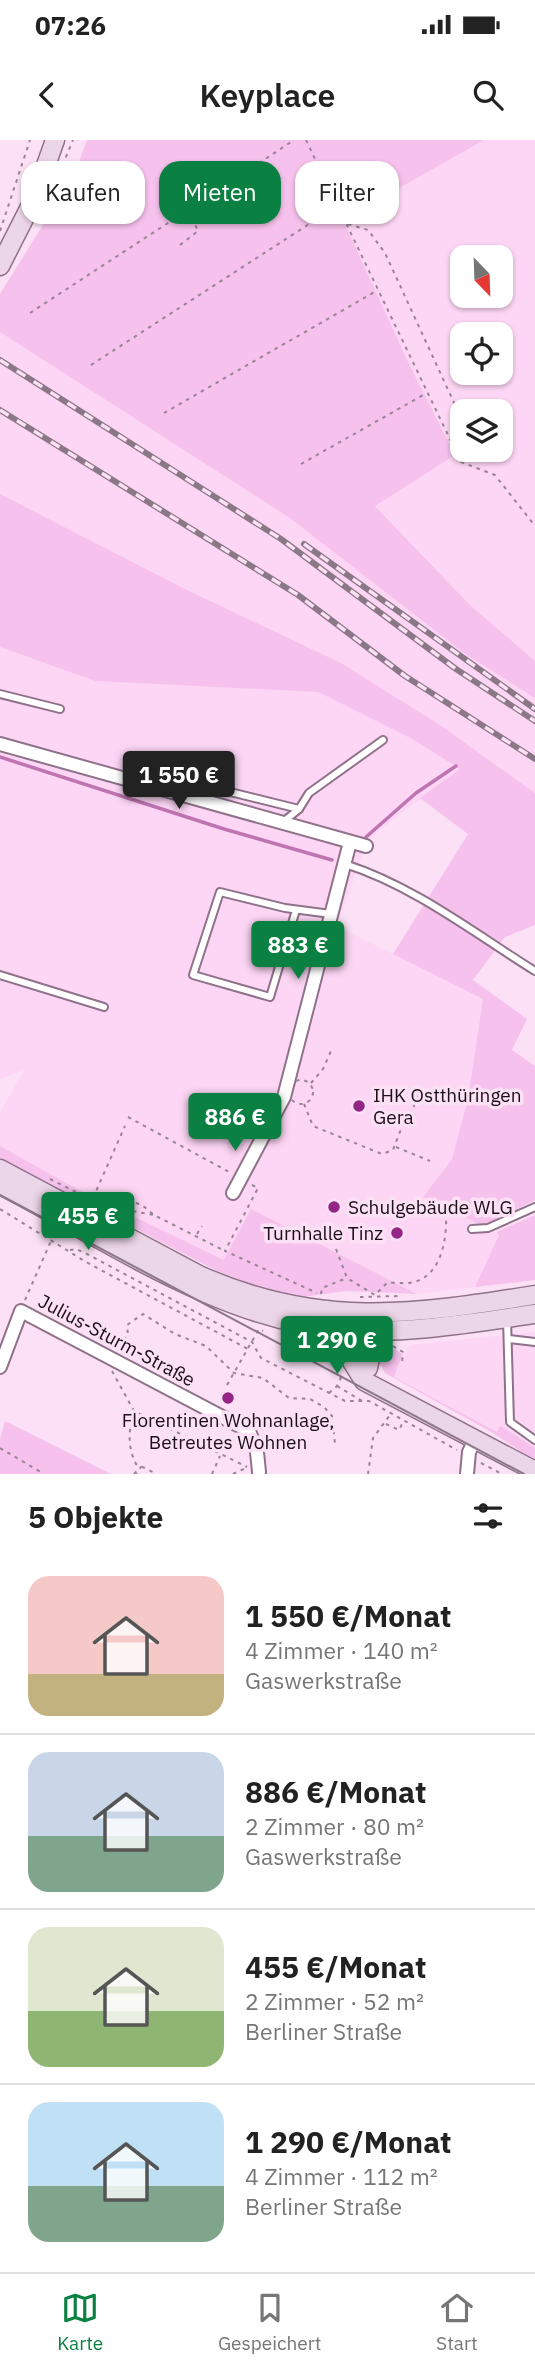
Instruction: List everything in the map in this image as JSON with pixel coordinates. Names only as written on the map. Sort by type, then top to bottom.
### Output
[{"type":"main road","points":[[0,266],[34,200],[55,140]]},
{"type":"main road","points":[[0,1169],[231,1289],[346,1321],[386,1336]]},
{"type":"main road","points":[[0,1185],[211,1295],[274,1317],[346,1321],[535,1295]]},
{"type":"main road","points":[[368,1368],[372,1347],[386,1336],[535,1314]]},
{"type":"main road","points":[[346,1321],[378,1388]]},
{"type":"main road","points":[[346,1321],[348,1350],[355,1369],[364,1381],[472,1448],[535,1471]]},
{"type":"street","points":[[0,744],[366,846]]},
{"type":"street","points":[[233,1193],[284,1097],[350,842]]},
{"type":"street","name":"Julius-Sturm-Straße","points":[[0,1367],[20,1311],[249,1431],[257,1452],[259,1473]]},
{"type":"street","points":[[467,1474],[472,1448]]},
{"type":"lane","points":[[0,694],[60,709]]},
{"type":"lane","points":[[282,823],[299,809],[309,793],[383,740]]},
{"type":"lane","points":[[218,789],[299,809]]},
{"type":"lane","points":[[345,864],[373,873],[426,902],[535,971]]},
{"type":"lane","points":[[296,910],[270,997],[193,975],[220,892],[296,910],[333,915]]},
{"type":"lane","points":[[0,975],[104,1007]]},
{"type":"lane","points":[[472,1228],[488,1228],[535,1207]]},
{"type":"lane","points":[[507,1318],[510,1422],[535,1440]]},
{"type":"lane","points":[[509,1339],[535,1342]]},
{"type":"path","points":[[0,231],[30,140]]},
{"type":"path","points":[[262,161],[294,140]]},
{"type":"path","points":[[306,140],[316,161]]},
{"type":"path","points":[[30,313],[166,224]]},
{"type":"path","points":[[180,245],[198,231],[195,224]]},
{"type":"path","points":[[91,365],[309,224]]},
{"type":"path","points":[[347,224],[450,441]]},
{"type":"path","points":[[347,224],[368,230],[385,253],[453,399]]},
{"type":"path","points":[[164,413],[379,290]]},
{"type":"path","points":[[301,464],[426,394]]},
{"type":"path","points":[[461,462],[495,475],[535,526]]},
{"type":"path","points":[[310,1083],[324,1069],[331,1051]]},
{"type":"path","points":[[310,1083],[298,1080],[289,1088],[292,1100],[304,1104],[313,1126],[382,1154],[390,1153],[395,1146],[403,1124]]},
{"type":"path","points":[[304,1104],[313,1095],[310,1083]]},
{"type":"path","points":[[386,1117],[406,1125],[422,1086]]},
{"type":"path","points":[[128,1117],[258,1188],[225,1251]]},
{"type":"path","points":[[95,1191],[125,1126]]},
{"type":"path","points":[[395,1146],[430,1161]]},
{"type":"path","points":[[63,1184],[65,1180]]},
{"type":"path","points":[[154,1215],[139,1214],[93,1200],[124,1199],[142,1205],[154,1215],[225,1251],[321,1295]]},
{"type":"path","points":[[0,1209],[248,1349]]},
{"type":"path","points":[[337,1249],[347,1278],[375,1295],[387,1283],[409,1283],[424,1278],[442,1253],[446,1237],[446,1215]]},
{"type":"path","points":[[196,1236],[202,1226]]},
{"type":"path","points":[[20,1311],[51,1240]]},
{"type":"path","points":[[70,1250],[76,1249],[88,1254],[252,1342],[261,1358],[345,1401],[363,1402]]},
{"type":"path","points":[[320,1300],[322,1288],[347,1278]]},
{"type":"path","points":[[233,1474],[248,1467],[134,1411],[112,1375],[111,1361],[114,1350],[128,1335],[127,1325],[143,1314],[175,1334],[194,1339],[206,1346],[234,1373],[263,1378],[289,1398],[310,1399],[324,1407],[332,1416],[335,1444]]},
{"type":"path","points":[[227,1385],[259,1329],[263,1331]]},
{"type":"path","points":[[386,1336],[403,1352],[402,1363]]},
{"type":"path","points":[[309,1355],[316,1340],[337,1352]]},
{"type":"path","points":[[329,1393],[337,1386],[343,1373],[340,1363]]},
{"type":"path","points":[[337,1386],[403,1421],[472,1448],[502,1474]]},
{"type":"path","points":[[134,1411],[128,1438],[131,1453],[136,1464],[158,1474]]},
{"type":"path","points":[[368,1474],[373,1438],[391,1414]]},
{"type":"path","points":[[386,1424],[399,1430],[403,1421]]},
{"type":"path","points":[[0,1448],[44,1474]]},
{"type":"path","points":[[212,1474],[220,1455]]},
{"type":"path","points":[[136,1474],[141,1466]]},
{"type":"shaded area","points":[[87,140],[484,140],[399,188],[399,161],[295,161],[295,224],[345,224],[409,364],[450,445],[450,458],[375,506],[470,605],[535,661],[535,698],[464,653],[290,518],[0,332],[0,294],[44,224],[145,224],[145,161],[79,161]]},
{"type":"shaded area","points":[[484,140],[535,140],[535,661],[470,605],[375,505],[450,458],[450,462],[513,462],[513,399],[450,399],[450,445],[409,364],[345,224],[399,224],[399,188]]},
{"type":"shaded area","points":[[0,312],[535,690],[535,793],[440,725],[341,663],[189,591],[0,494]]},
{"type":"shaded area","points":[[0,494],[189,591],[341,663],[440,725],[535,793],[535,925],[505,937],[473,980],[527,1019],[512,1050],[535,1066],[535,1200],[483,1226],[423,1197],[452,1159],[468,1099],[483,999],[393,954],[468,834],[420,798],[460,769],[414,740],[318,692],[95,681],[0,647]]},
{"type":"shaded area","points":[[0,647],[95,681],[318,692],[414,740],[460,769],[368,839],[337,926],[483,999],[468,1099],[452,1159],[423,1197],[499,1234],[475,1287],[417,1294],[251,1210],[225,1260],[77,1189],[0,1146],[0,1112],[24,1070],[0,1079]]},
{"type":"shaded area","points":[[0,1146],[77,1189],[224,1260],[251,1209],[417,1294],[346,1291],[303,1297],[266,1290],[217,1271],[0,1158]]},
{"type":"shaded area","points":[[535,1215],[535,1280],[475,1287],[499,1235],[496,1232]]},
{"type":"shaded area","points":[[535,1332],[535,1448],[504,1428],[497,1432],[394,1377],[409,1345]]},
{"type":"shaded area","points":[[388,1345],[403,1354],[394,1377],[497,1432],[500,1426],[504,1428],[535,1448],[535,1461],[493,1433],[385,1373],[378,1361],[379,1352]]},
{"type":"shaded area","points":[[5,1421],[111,1474],[0,1474],[0,1439]]},
{"type":"waterway","points":[[0,757],[224,829],[332,860]]},
{"type":"waterway","points":[[366,837],[416,793],[456,766]]},
{"type":"tram line","points":[[0,1195],[524,1474]]},
{"type":"railway","points":[[0,360],[281,539],[456,669],[535,721]]},
{"type":"railway","points":[[0,410],[298,595],[405,676],[535,759]]},
{"type":"railway","points":[[304,544],[535,709]]},
{"type":"place","name":"IHK Ostthüringen Gera","points":[[359,1106]]},
{"type":"place","name":"Schulgebäude WLG","points":[[334,1207]]},
{"type":"place","name":"Turnhalle Tinz","points":[[397,1233]]},
{"type":"place","name":"Florentinen Wohnanlage, Betreutes Wohnen","points":[[228,1398]]}]
